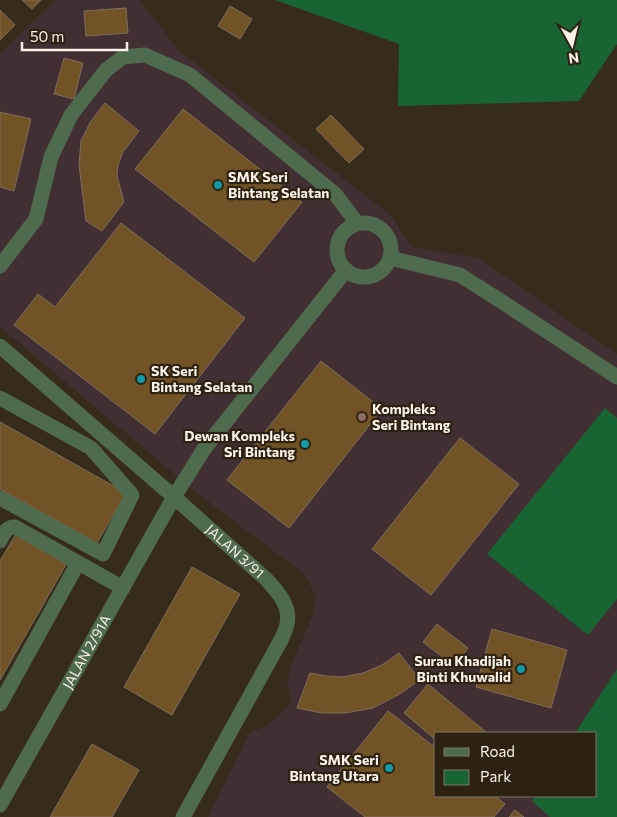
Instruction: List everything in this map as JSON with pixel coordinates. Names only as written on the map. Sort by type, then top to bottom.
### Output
[{"type":"street","points":[[0,266],[36,219],[52,157],[71,115],[106,70],[123,58],[145,55],[190,75],[335,194],[357,223]]},
{"type":"street","points":[[365,222],[381,228],[387,234],[390,242],[390,258],[386,266],[371,276],[353,275],[340,264],[337,256],[336,248],[342,232],[349,226],[357,223],[365,222]]},
{"type":"street","points":[[390,258],[460,275],[617,378]]},
{"type":"street","name":"JALAN 2/91A","points":[[0,805],[174,498],[204,449],[346,270]]},
{"type":"street","name":"JALAN 3/91","points":[[0,346],[266,579],[279,592],[286,606],[287,623],[281,640],[183,817]]},
{"type":"street","points":[[0,398],[91,448],[132,495],[103,554],[0,498]]},
{"type":"street","points":[[0,541],[6,530],[10,527],[15,528],[123,588]]},
{"type":"street","points":[[0,704],[78,563]]},
{"type":"shaded area","name":"Kompleks Seri Bintang","points":[[55,0],[140,0],[178,50],[393,217],[411,247],[478,258],[617,354],[617,817],[208,817],[250,732],[265,727],[282,713],[292,701],[287,684],[291,665],[313,615],[316,596],[304,574],[197,493],[0,327],[0,54]]},
{"type":"green space","points":[[275,0],[617,0],[617,44],[579,101],[398,106],[399,44]]},
{"type":"green space","points":[[605,408],[617,418],[617,599],[588,635],[487,554]]},
{"type":"green space","points":[[617,669],[617,817],[550,817],[532,801],[534,797],[597,797],[597,732],[576,732]]},
{"type":"building","points":[[22,0],[41,0],[32,9]]},
{"type":"building","points":[[230,6],[252,19],[240,39],[218,26]]},
{"type":"building","points":[[126,8],[128,33],[86,36],[84,11]]},
{"type":"building","points":[[0,10],[15,25],[0,40]]},
{"type":"building","points":[[64,58],[83,63],[74,99],[54,94]]},
{"type":"building","points":[[105,103],[139,131],[123,152],[118,165],[117,176],[124,202],[102,231],[86,221],[79,165],[81,141],[91,121]]},
{"type":"building","name":"SMK Seri Bintang Selatan","points":[[183,109],[302,202],[254,262],[135,169]]},
{"type":"building","points":[[0,112],[31,119],[14,191],[0,187]]},
{"type":"building","points":[[331,115],[364,149],[349,163],[316,129]]},
{"type":"building","name":"SK Seri Bintang Selatan","points":[[121,223],[245,318],[155,434],[14,325],[38,294],[55,307]]},
{"type":"building","name":"Dewan Kompleks Sri Bintang","points":[[321,361],[382,409],[289,528],[227,480]]},
{"type":"building","points":[[0,422],[126,493],[97,543],[0,489]]},
{"type":"building","points":[[460,438],[519,484],[431,595],[372,549]]},
{"type":"building","points":[[16,534],[67,563],[0,680],[0,561]]},
{"type":"building","points":[[192,567],[240,594],[172,715],[124,687]]},
{"type":"building","points":[[437,624],[468,648],[454,666],[423,642]]},
{"type":"building","name":"Surau Khadijah Binti Khuwalid","points":[[492,629],[567,650],[551,708],[476,687]]},
{"type":"building","name":"SMK Seri Bintang Utara","points":[[399,653],[420,680],[398,695],[373,708],[345,713],[322,713],[297,708],[310,673],[343,677],[363,673],[382,665]]},
{"type":"building","points":[[428,684],[486,732],[434,732],[434,738],[404,713]]},
{"type":"building","name":"SMK Seri Bintang Utara","points":[[388,711],[434,746],[434,797],[496,797],[505,804],[494,817],[365,817],[327,787]]},
{"type":"building","points":[[92,744],[139,770],[112,817],[50,817]]},
{"type":"building","points":[[515,810],[524,817],[509,817]]},
{"type":"place","name":"SMK Seri Bintang Selatan","points":[[218,185]]},
{"type":"place","name":"SK Seri Bintang Selatan","points":[[141,379]]},
{"type":"place","name":"Kompleks Seri Bintang","points":[[362,417]]},
{"type":"place","name":"Dewan Kompleks Sri Bintang","points":[[305,444]]},
{"type":"place","name":"Surau Khadijah Binti Khuwalid","points":[[521,669]]},
{"type":"place","name":"SMK Seri Bintang Utara","points":[[389,768]]}]
